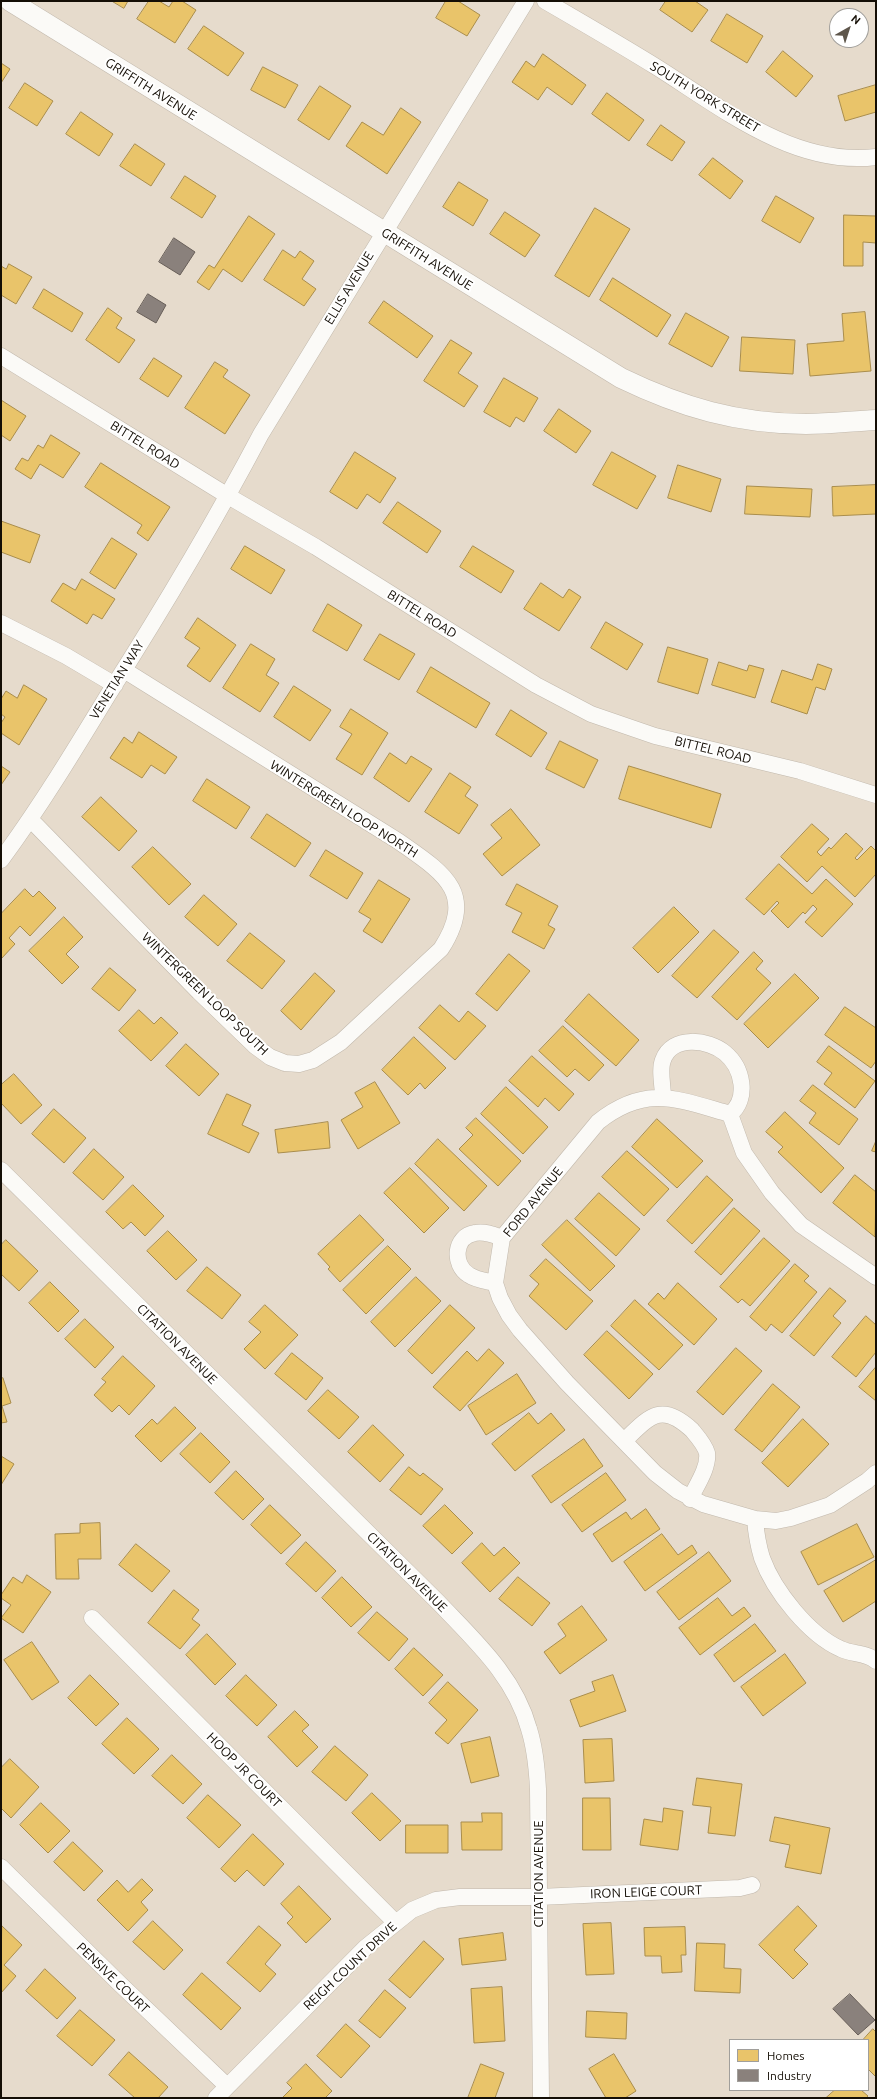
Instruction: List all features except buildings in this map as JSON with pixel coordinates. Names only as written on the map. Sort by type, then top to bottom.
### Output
[{"type":"street","name":"GRIFFITH AVENUE","points":[[10,1],[621,378],[658,396],[703,411],[732,418],[807,424],[876,420]]},
{"type":"street","name":"ELLIS AVENUE","points":[[228,496],[261,434],[383,232],[526,1]]},
{"type":"street","name":"SOUTH YORK STREET","points":[[545,1],[623,46],[751,126],[809,152],[837,158],[876,157]]},
{"type":"street","name":"BITTEL ROAD","points":[[1,356],[228,496],[316,547],[536,685],[591,714],[656,736],[800,771],[876,795]]},
{"type":"street","name":"VENETIAN WAY","points":[[1,860],[31,820],[124,670],[228,496]]},
{"type":"street","points":[[1,623],[66,656],[114,685]]},
{"type":"street","name":"WINTERGREEN LOOP NORTH","points":[[124,670],[398,841],[437,868],[449,882],[457,907],[451,932],[441,949],[398,989]]},
{"type":"street","name":"WINTERGREEN LOOP SOUTH","points":[[31,820],[199,992],[255,1046],[270,1057],[285,1063],[299,1064],[313,1060],[341,1042],[398,989]]},
{"type":"street","points":[[663,1096],[662,1062],[666,1053],[674,1045],[683,1042],[695,1042],[709,1045],[727,1054],[736,1065],[741,1078],[742,1090],[740,1102],[730,1114],[744,1153],[772,1193],[801,1225],[876,1278]]},
{"type":"street","name":"FORD AVENUE","points":[[495,1283],[502,1238],[598,1122],[612,1111],[641,1099],[663,1096],[730,1114]]},
{"type":"street","name":"CITATION AVENUE","points":[[1,1170],[440,1603],[486,1651],[504,1675],[519,1700],[529,1728],[536,1758],[538,1789],[541,2098]]},
{"type":"street","points":[[502,1238],[489,1234],[474,1233],[462,1241],[458,1250],[458,1263],[463,1270],[473,1278],[495,1283],[506,1310],[520,1330],[567,1383],[655,1473],[690,1498],[704,1504],[755,1519],[776,1520],[791,1518],[830,1505],[867,1481],[876,1473]]},
{"type":"street","points":[[624,1441],[639,1426],[655,1416],[668,1414],[673,1416],[688,1428],[699,1439],[707,1453],[706,1464],[690,1498]]},
{"type":"street","points":[[755,1519],[757,1539],[762,1558],[771,1577],[793,1609],[815,1631],[841,1649],[875,1659]]},
{"type":"street","name":"HOOP JR COURT","points":[[92,1618],[396,1922]]},
{"type":"street","name":"PENSIVE COURT","points":[[1,1867],[120,1984],[227,2086]]},
{"type":"street","name":"IRON LEIGE COURT","points":[[539,1896],[740,1888],[752,1885]]},
{"type":"street","name":"REIGH COUNT DRIVE","points":[[216,2098],[366,1947],[412,1910],[436,1900],[460,1897],[539,1896]]}]
